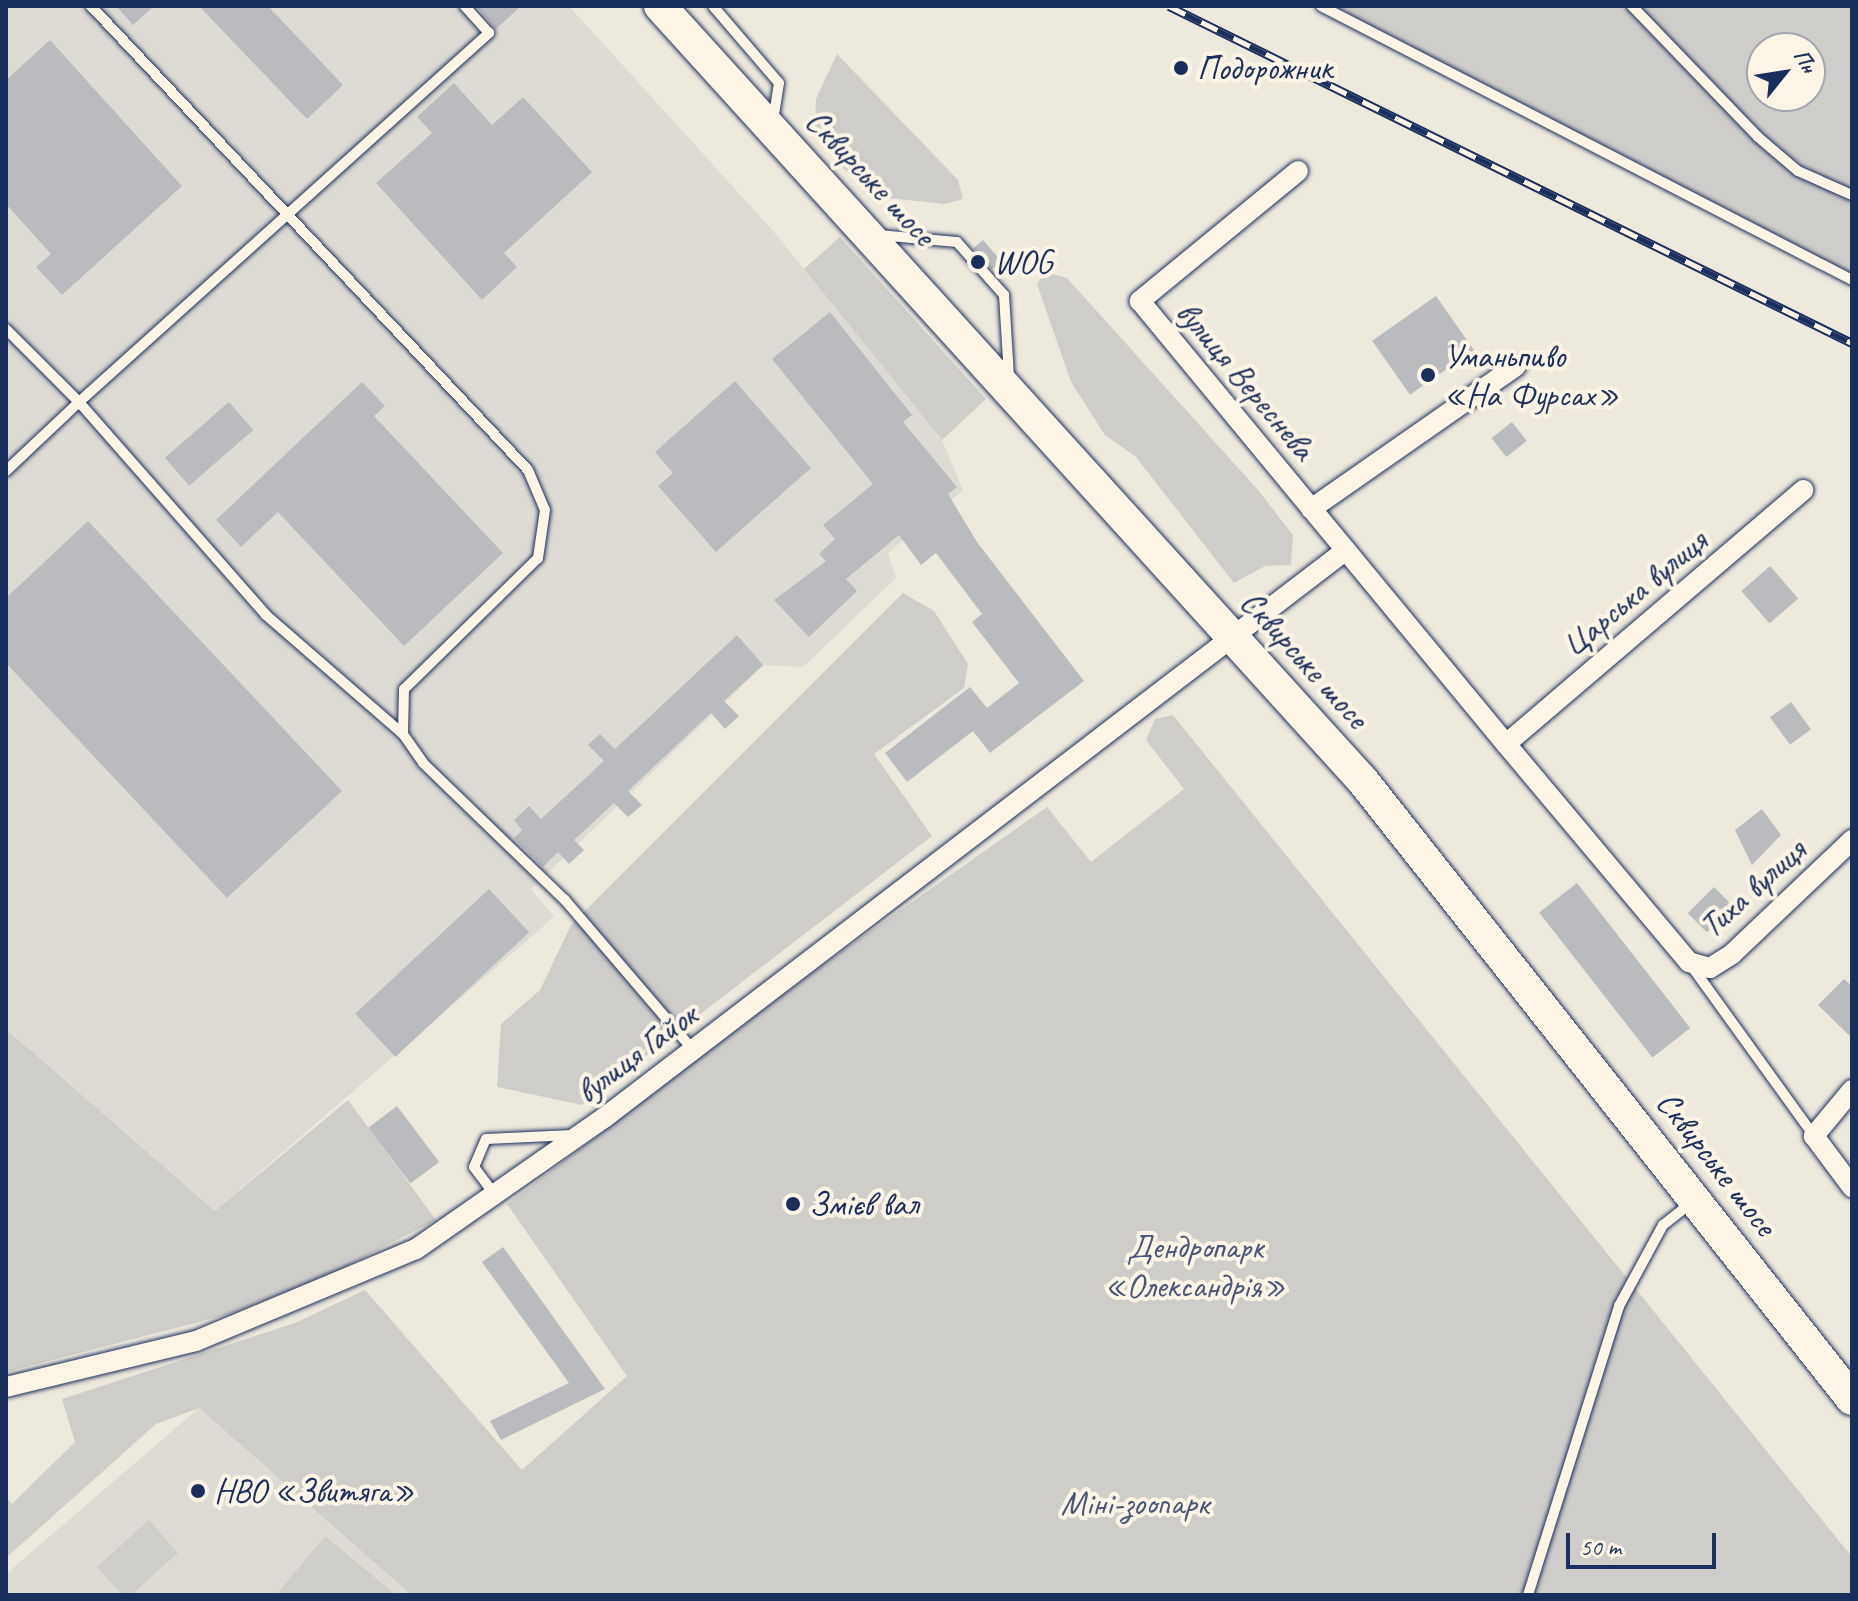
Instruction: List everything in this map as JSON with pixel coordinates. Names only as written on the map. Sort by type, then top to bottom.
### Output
[{"type":"main road","name":"Сквирське шосе","points":[[660,6],[874,235],[1235,637],[1536,991],[1852,1399]]},
{"type":"street","name":"вулиця Вереснева","points":[[1298,171],[1140,301],[1311,509]]},
{"type":"street","points":[[1516,366],[1311,509],[1689,962]]},
{"type":"street","name":"Царська вулиця","points":[[1506,744],[1803,490]]},
{"type":"street","name":"вулиця Гайок","points":[[6,1387],[129,1361],[266,1316],[416,1249],[579,1135],[693,1050],[1346,550]]},
{"type":"street","name":"Тиха вулиця","points":[[1689,962],[1710,968],[1732,954],[1852,840]]},
{"type":"street","points":[[1852,1090],[1814,1136],[1852,1187]]},
{"type":"lane","points":[[91,6],[289,212],[528,470],[545,510],[538,558],[404,689],[403,734]]},
{"type":"lane","points":[[6,471],[489,33],[465,6]]},
{"type":"lane","points":[[713,6],[779,83],[772,126]]},
{"type":"lane","points":[[1321,6],[1852,280]]},
{"type":"lane","points":[[1632,6],[1758,137],[1798,171],[1852,195]]},
{"type":"lane","points":[[874,235],[957,242],[967,253],[1004,295],[1009,387]]},
{"type":"lane","points":[[6,329],[79,402],[266,615],[403,734],[423,763],[565,900],[693,1050]]},
{"type":"lane","points":[[1689,962],[1814,1136]]},
{"type":"lane","points":[[495,1195],[474,1167],[486,1139],[579,1135]]},
{"type":"lane","points":[[1528,1595],[1619,1306],[1663,1225],[1697,1199]]},
{"type":"shaded area","points":[[6,6],[569,6],[774,232],[942,440],[963,490],[888,553],[896,578],[803,667],[764,665],[531,889],[554,917],[215,1211],[6,1029]]},
{"type":"shaded area","name":"НВО «Звитяга»","points":[[199,1408],[411,1595],[6,1595],[6,1574]]},
{"type":"green space","points":[[1323,6],[1852,6],[1852,276]]},
{"type":"green space","points":[[837,54],[958,180],[963,199],[945,204],[878,197],[844,169],[815,132],[816,99]]},
{"type":"green space","points":[[840,237],[986,399],[942,440],[804,269]]},
{"type":"green space","points":[[1045,272],[1067,278],[1258,490],[1293,535],[1291,565],[1265,566],[1234,583],[1136,457],[1105,435],[1071,382],[1037,284]]},
{"type":"green space","points":[[903,593],[934,611],[968,664],[964,688],[874,754],[932,836],[582,1105],[497,1087],[501,1024],[540,990],[571,925]]},
{"type":"green space","name":"Дендропарк «Олександрія»","points":[[1173,715],[1852,1557],[1852,1595],[411,1595],[199,1408],[156,1424],[6,1558],[6,1497],[12,1504],[75,1442],[62,1399],[295,1323],[365,1290],[522,1470],[627,1376],[507,1204],[821,966],[1047,807],[1091,862],[1184,789],[1146,740],[1155,719]]},
{"type":"green space","points":[[6,1029],[215,1211],[348,1100],[436,1220],[337,1271],[230,1314],[6,1372]]},
{"type":"green space","points":[[149,1520],[178,1553],[131,1595],[122,1595],[97,1567]]},
{"type":"green space","points":[[325,1536],[396,1595],[276,1595]]},
{"type":"building","points":[[116,6],[154,6],[133,25]]},
{"type":"building","points":[[199,6],[268,6],[343,85],[307,119]]},
{"type":"building","points":[[476,6],[521,6],[496,29]]},
{"type":"building","points":[[50,40],[182,186],[62,295],[36,267],[51,254],[6,204],[6,80]]},
{"type":"building","points":[[454,83],[492,125],[523,97],[592,172],[504,253],[517,267],[482,300],[376,183],[432,133],[417,117]]},
{"type":"building","points":[[983,240],[1001,261],[992,270],[973,249]]},
{"type":"building","points":[[1436,296],[1474,350],[1410,395],[1372,341]]},
{"type":"building","points":[[830,312],[912,415],[903,422],[957,487],[948,494],[977,542],[1084,681],[990,753],[973,731],[907,782],[885,753],[970,687],[987,708],[1019,683],[972,622],[982,614],[936,553],[921,565],[899,535],[846,579],[857,591],[809,637],[774,600],[826,561],[819,554],[835,539],[823,525],[873,484],[772,359]]},
{"type":"building","points":[[735,381],[811,468],[716,552],[658,486],[673,473],[655,452]]},
{"type":"building","points":[[362,382],[385,406],[374,416],[503,553],[404,646],[278,512],[241,547],[216,520]]},
{"type":"building","points":[[229,402],[253,430],[189,486],[165,458]]},
{"type":"building","points":[[1512,422],[1527,441],[1506,457],[1492,438]]},
{"type":"building","points":[[88,521],[342,791],[227,898],[6,663],[6,598]]},
{"type":"building","points":[[1770,566],[1798,598],[1770,623],[1741,591]]},
{"type":"building","points":[[737,635],[763,665],[724,701],[739,716],[725,729],[711,713],[628,791],[642,805],[628,817],[614,803],[574,840],[584,850],[569,864],[558,852],[543,867],[514,838],[522,830],[514,820],[529,806],[541,819],[604,761],[588,745],[600,734],[615,749]]},
{"type":"building","points":[[1791,702],[1811,730],[1790,745],[1770,717]]},
{"type":"building","points":[[1762,809],[1781,835],[1752,865],[1735,830]]},
{"type":"building","points":[[1577,883],[1690,1028],[1652,1058],[1539,913]]},
{"type":"building","points":[[1714,887],[1733,906],[1707,932],[1688,913]]},
{"type":"building","points":[[489,889],[529,932],[395,1057],[355,1014]]},
{"type":"building","points":[[1844,979],[1852,986],[1852,1038],[1818,1005]]},
{"type":"building","points":[[397,1106],[439,1162],[410,1184],[368,1128]]},
{"type":"building","points":[[503,1247],[605,1389],[501,1440],[490,1421],[569,1383],[482,1262]]},
{"type":"railway","points":[[1169,6],[1852,343]]},
{"type":"place","name":"Подорожник","points":[[1181,68]]},
{"type":"place","name":"WOG","points":[[978,262]]},
{"type":"place","name":"Уманьпиво «На Фурсах»","points":[[1428,375]]},
{"type":"place","name":"Змієв вал","points":[[793,1204]]},
{"type":"place","name":"НВО «Звитяга»","points":[[198,1491]]},
{"type":"park label","name":"Міні-зоопарк","points":[[1135,1503]]}]
